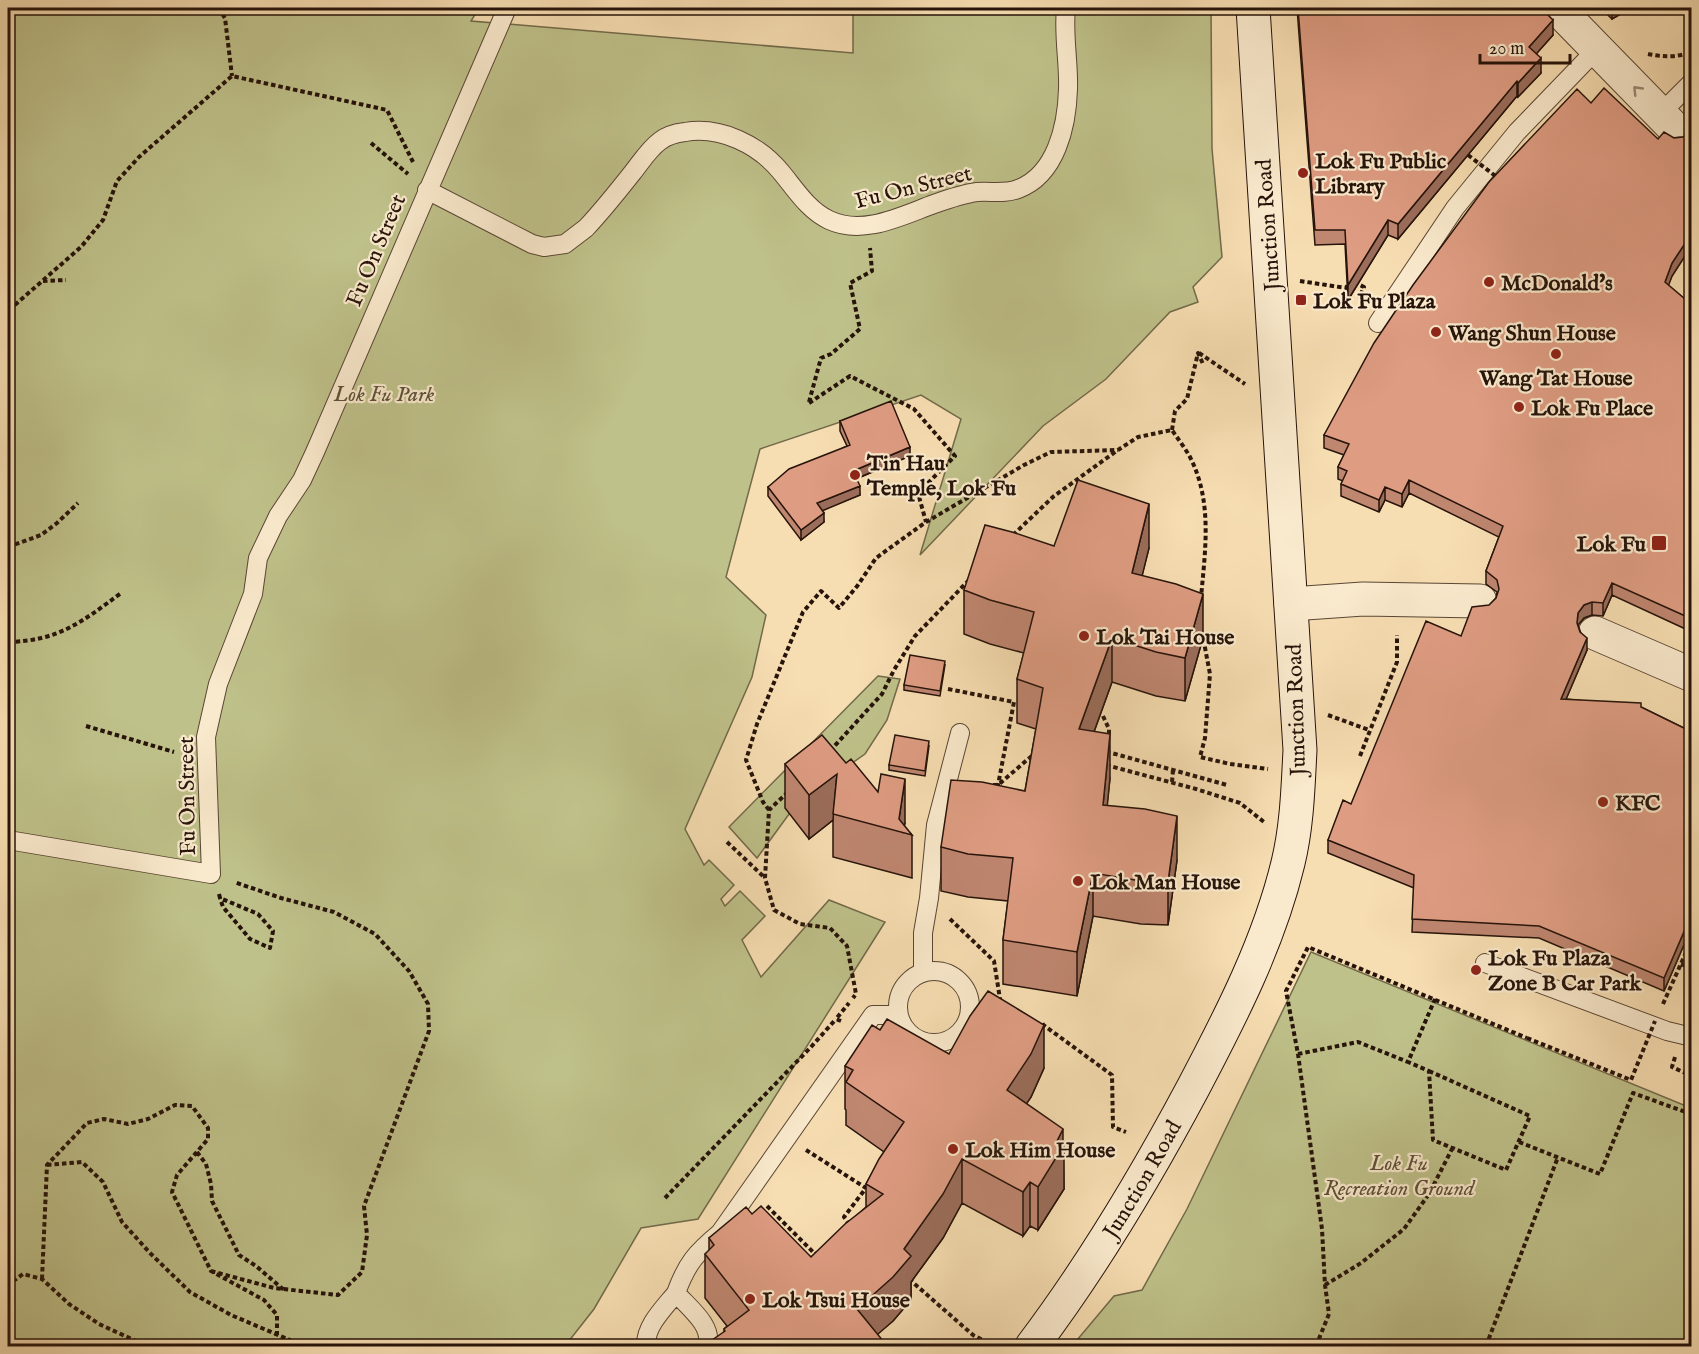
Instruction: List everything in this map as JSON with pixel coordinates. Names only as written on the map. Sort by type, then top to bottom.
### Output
[{"type":"main road","name":"Junction Road","points":[[1032,1347],[1069,1297],[1148,1172],[1210,1056],[1259,953],[1275,909],[1289,861],[1298,810],[1300,750],[1253,8]]},
{"type":"main road","points":[[1557,8],[1669,123]]},
{"type":"main road","points":[[1291,604],[1363,599],[1479,601]]},
{"type":"main road","points":[[1595,633],[1692,675]]},
{"type":"lane","points":[[427,190],[507,8]]},
{"type":"lane","name":"Fu On Street","points":[[8,840],[210,874],[206,737],[218,684],[253,594],[258,558],[278,516],[307,471],[427,190],[532,244],[555,247],[574,239],[586,228],[660,141],[684,132],[710,131],[745,143],[757,150],[779,169],[804,201],[819,214],[843,225],[868,225],[900,217],[962,195],[1015,191],[1042,173],[1050,163],[1060,137],[1068,90],[1066,8]]},
{"type":"lane","points":[[1378,323],[1455,208],[1517,132],[1597,49]]},
{"type":"lane","points":[[1669,123],[1692,82]]},
{"type":"lane","points":[[923,972],[923,933],[936,825],[960,733]]},
{"type":"lane","points":[[1485,963],[1667,1031],[1692,1037]]},
{"type":"lane","points":[[935,970],[948,973],[958,979],[966,989],[970,1001],[970,1013],[966,1025],[948,1041],[936,1043],[912,1036],[904,1027],[899,1015],[900,993],[905,984],[913,976],[923,972],[935,970]]},
{"type":"lane","points":[[646,1347],[645,1340],[657,1315],[676,1293],[696,1254],[720,1233],[873,1015],[899,1015]]},
{"type":"lane","points":[[676,1293],[706,1327],[707,1347]]},
{"type":"path","points":[[218,8],[225,18],[232,76]]},
{"type":"path","points":[[232,76],[387,110],[427,190]]},
{"type":"path","points":[[8,308],[16,304],[81,247],[103,220],[117,182],[139,156],[232,76]]},
{"type":"path","points":[[371,143],[427,190]]},
{"type":"path","points":[[1468,154],[1503,182]]},
{"type":"path","points":[[868,225],[872,271],[850,283],[860,329],[831,354],[821,358],[809,403],[850,376],[914,409],[955,456],[918,493],[926,522]]},
{"type":"path","points":[[42,281],[66,280]]},
{"type":"path","points":[[1300,281],[1346,288],[1351,280],[1364,287],[1359,298]]},
{"type":"path","points":[[1198,353],[1203,364]]},
{"type":"path","points":[[1198,353],[1252,390]]},
{"type":"path","points":[[1198,353],[1187,399],[1175,411],[1172,430],[1191,458],[1204,499],[1206,533],[1200,603]]},
{"type":"path","points":[[1007,542],[1054,496],[1118,450],[1138,437],[1172,430]]},
{"type":"path","points":[[665,1198],[803,1055],[856,994],[847,946],[830,928],[800,924],[774,910],[765,878],[769,810],[763,802],[746,760],[757,724],[803,612],[821,591],[839,608],[876,558],[926,522],[1024,465],[1051,452],[1118,450]]},
{"type":"path","points":[[8,547],[41,535],[78,503]]},
{"type":"path","points":[[824,757],[846,736],[882,694],[915,636],[976,573]]},
{"type":"path","points":[[8,642],[31,642],[64,632],[88,618],[121,593]]},
{"type":"path","points":[[1201,627],[1210,674],[1205,738],[1200,757],[1269,769]]},
{"type":"path","points":[[1360,756],[1397,662],[1397,635]]},
{"type":"path","points":[[948,689],[1014,702],[998,786]]},
{"type":"path","points":[[1323,713],[1369,730]]},
{"type":"path","points":[[1103,716],[1109,729],[1108,752],[1227,785]]},
{"type":"path","points":[[86,726],[174,752]]},
{"type":"path","points":[[998,786],[1040,748]]},
{"type":"path","points":[[1102,764],[1240,803],[1265,822]]},
{"type":"path","points":[[1172,782],[1173,770]]},
{"type":"path","points":[[948,778],[998,786]]},
{"type":"path","points":[[769,810],[794,787]]},
{"type":"path","points":[[727,843],[765,878]]},
{"type":"path","points":[[210,874],[223,907],[250,939],[270,948],[273,931],[258,914],[220,898]]},
{"type":"path","points":[[210,874],[281,898],[334,912],[375,934],[410,971],[428,1004],[429,1031],[364,1206],[367,1235],[362,1272],[338,1295],[274,1288],[211,1271]]},
{"type":"path","points":[[929,898],[994,961],[1000,999],[995,1008]]},
{"type":"path","points":[[1316,1347],[1329,1314],[1322,1229],[1298,1054],[1286,991],[1308,947],[1631,1080],[1692,939]]},
{"type":"path","points":[[1681,964],[1692,968]]},
{"type":"path","points":[[1294,965],[1300,965]]},
{"type":"path","points":[[1000,999],[1010,1005]]},
{"type":"path","points":[[1408,1062],[1435,999]]},
{"type":"path","points":[[836,1019],[861,1032]]},
{"type":"path","points":[[1037,1021],[1112,1076],[1113,1127],[1126,1132]]},
{"type":"path","points":[[1298,1054],[1358,1042],[1429,1071],[1530,1116],[1506,1170],[1453,1146],[1433,1140],[1429,1071]]},
{"type":"path","points":[[1519,1142],[1600,1174],[1634,1093],[1691,1114],[1692,1112]]},
{"type":"path","points":[[42,1279],[47,1165],[87,1123],[104,1119],[128,1125],[148,1119],[175,1105],[192,1106],[208,1128],[208,1138],[177,1176],[172,1192],[211,1271],[264,1300],[277,1315],[277,1335]]},
{"type":"path","points":[[1325,1286],[1361,1263],[1404,1228],[1429,1194],[1453,1146]]},
{"type":"path","points":[[803,1148],[866,1188],[844,1217],[853,1230]]},
{"type":"path","points":[[197,1152],[206,1164],[212,1201],[239,1255],[285,1290]]},
{"type":"path","points":[[1486,1347],[1558,1157]]},
{"type":"path","points":[[47,1165],[82,1162],[103,1182],[122,1222],[190,1292],[231,1315],[304,1347]]},
{"type":"path","points":[[773,1196],[767,1206],[815,1254],[824,1248]]},
{"type":"path","points":[[8,1318],[12,1282],[23,1274],[42,1279],[69,1304],[99,1324],[147,1347]]},
{"type":"path","points":[[905,1275],[973,1335],[994,1347]]},
{"type":"path","points":[[8,1337],[26,1347]]},
{"type":"green space","name":"Lok Fu Park","points":[[8,8],[479,8],[471,21],[853,53],[853,8],[1211,8],[1212,149],[1222,257],[1193,287],[1198,302],[1170,312],[1106,379],[1043,426],[920,555],[961,419],[921,395],[760,449],[726,577],[766,615],[752,677],[685,829],[704,865],[709,860],[734,885],[721,899],[725,906],[740,891],[765,916],[742,940],[761,977],[829,900],[885,922],[698,1219],[641,1228],[594,1309],[565,1346],[8,1346]]},
{"type":"green space","points":[[878,676],[900,679],[887,720],[865,754],[818,787],[792,810],[757,858],[729,827]]},
{"type":"green space","name":"Lok Fu Recreation Ground","points":[[1311,952],[1691,1108],[1691,1346],[1072,1346],[1114,1296],[1142,1290],[1187,1209]]},
{"type":"building","points":[[1298,8],[1541,8],[1553,20],[1529,47],[1541,58],[1518,83],[1517,81],[1398,224],[1388,220],[1348,285],[1345,230],[1315,230]]},
{"type":"building","points":[[1604,88],[1658,139],[1664,132],[1674,138],[1683,137],[1692,132],[1692,233],[1672,263],[1665,282],[1692,305],[1692,619],[1612,583],[1603,603],[1592,602],[1584,605],[1578,613],[1577,623],[1580,632],[1587,638],[1561,699],[1641,703],[1641,707],[1692,732],[1692,921],[1689,920],[1664,978],[1539,926],[1412,919],[1414,875],[1328,840],[1343,800],[1351,804],[1426,621],[1461,636],[1472,607],[1489,605],[1496,598],[1499,589],[1497,580],[1486,571],[1503,526],[1409,480],[1402,494],[1385,487],[1379,500],[1341,484],[1347,471],[1338,467],[1349,444],[1324,435],[1374,343],[1413,285],[1489,182],[1577,89],[1591,103]]},
{"type":"building","points":[[891,401],[910,447],[853,471],[860,486],[817,503],[824,513],[801,530],[768,487],[789,469],[850,445],[840,421]]},
{"type":"building","points":[[1078,480],[1149,504],[1132,573],[1176,584],[1203,594],[1185,658],[1156,652],[1112,638],[1079,729],[1110,734],[1103,805],[1145,809],[1177,816],[1168,882],[1141,881],[1093,873],[1077,952],[1003,940],[1013,858],[968,854],[941,847],[951,780],[982,782],[1025,791],[1043,688],[1017,679],[1034,612],[964,590],[985,525],[1054,546]]},
{"type":"building","points":[[910,655],[945,661],[940,691],[904,685]]},
{"type":"building","points":[[822,735],[846,763],[851,759],[878,792],[881,774],[905,779],[899,819],[912,835],[833,814],[837,774],[809,795],[785,764]]},
{"type":"building","points":[[895,735],[929,741],[925,771],[889,765]]},
{"type":"building","points":[[988,991],[1044,1025],[1031,1054],[1007,1090],[1063,1129],[1057,1141],[1064,1145],[1038,1187],[1030,1182],[1023,1192],[962,1159],[943,1194],[904,1249],[911,1256],[893,1277],[857,1309],[888,1347],[702,1347],[749,1310],[705,1254],[714,1245],[709,1238],[746,1207],[752,1214],[761,1206],[811,1257],[845,1224],[883,1194],[866,1184],[879,1159],[904,1122],[846,1082],[853,1070],[845,1066],[872,1025],[880,1030],[887,1019],[949,1054],[970,1016]]},
{"type":"place","name":"Lok Fu Public Library","points":[[1303,173]]},
{"type":"place","name":"McDonald's","points":[[1489,282]]},
{"type":"place","name":"Lok Fu Plaza","points":[[1301,300]]},
{"type":"place","name":"Wang Shun House","points":[[1436,332]]},
{"type":"place","name":"Wang Tat House","points":[[1556,354]]},
{"type":"place","name":"Lok Fu Place","points":[[1519,407]]},
{"type":"place","name":"Tin Hau Temple, Lok Fu","points":[[855,475]]},
{"type":"place","name":"Lok Fu","points":[[1659,543]]},
{"type":"place","name":"Lok Tai House","points":[[1084,636]]},
{"type":"place","name":"KFC","points":[[1603,802]]},
{"type":"place","name":"Lok Man House","points":[[1078,881]]},
{"type":"place","name":"Lok Fu Plaza Zone B Car Park","points":[[1476,970]]},
{"type":"place","name":"Lok Him House","points":[[953,1149]]},
{"type":"place","name":"Lok Tsui House","points":[[750,1299]]}]
